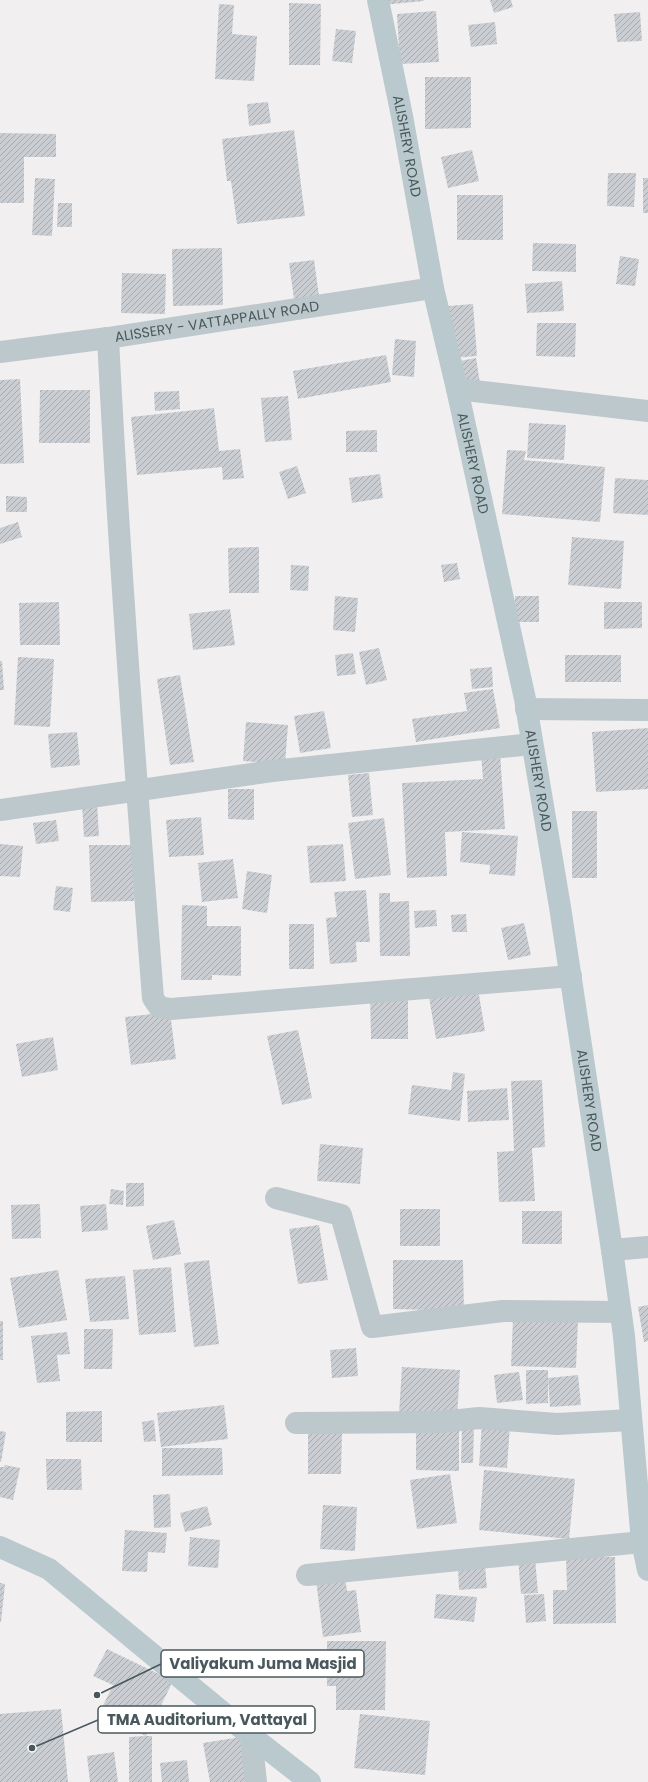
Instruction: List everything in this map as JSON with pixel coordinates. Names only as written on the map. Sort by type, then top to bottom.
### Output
[{"type":"main road","name":"ALISHERY ROAD","points":[[378,0],[402,116],[433,288],[457,389],[526,709],[570,976],[612,1250],[620,1312],[642,1542],[648,1570]]},
{"type":"main road","points":[[0,1547],[49,1569],[251,1736],[310,1782]]},
{"type":"street","name":"ALISSERY - VATTAPPALLY ROAD","points":[[0,352],[108,338],[433,288]]},
{"type":"street","points":[[108,338],[114,460],[137,790],[154,998],[159,1007],[171,1009],[570,976]]},
{"type":"street","points":[[457,389],[648,411]]},
{"type":"street","points":[[526,709],[648,710]]},
{"type":"street","points":[[0,810],[272,771],[532,744]]},
{"type":"street","points":[[276,1198],[341,1215],[372,1327],[503,1311],[620,1312]]},
{"type":"street","points":[[612,1250],[648,1247]]},
{"type":"street","points":[[296,1423],[441,1422],[479,1418],[557,1424],[631,1420]]},
{"type":"street","points":[[307,1575],[642,1542]]},
{"type":"street","points":[[251,1736],[256,1782]]},
{"type":"building","points":[[381,0],[423,0],[424,1],[381,5]]},
{"type":"building","points":[[490,0],[511,0],[513,7],[494,13]]},
{"type":"building","points":[[289,3],[321,4],[320,65],[289,65]]},
{"type":"building","points":[[219,4],[234,5],[232,34],[257,36],[254,81],[215,79]]},
{"type":"building","points":[[436,11],[439,62],[400,64],[397,14]]},
{"type":"building","points":[[640,12],[642,41],[617,42],[614,14]]},
{"type":"building","points":[[495,22],[497,44],[471,47],[468,25]]},
{"type":"building","points":[[336,29],[356,31],[352,63],[332,61]]},
{"type":"building","points":[[425,77],[471,77],[471,128],[425,129]]},
{"type":"building","points":[[268,102],[271,123],[249,126],[247,104]]},
{"type":"building","points":[[294,130],[305,216],[237,224],[231,181],[227,181],[222,139]]},
{"type":"building","points":[[0,133],[56,134],[56,157],[24,157],[24,203],[0,203]]},
{"type":"building","points":[[472,150],[479,181],[448,188],[441,157]]},
{"type":"building","points":[[608,173],[636,173],[634,207],[607,206]]},
{"type":"building","points":[[35,178],[55,179],[52,236],[32,235]]},
{"type":"building","points":[[643,178],[648,178],[648,213],[643,213]]},
{"type":"building","points":[[457,195],[503,195],[503,240],[457,240]]},
{"type":"building","points":[[58,203],[72,203],[72,227],[57,227]]},
{"type":"building","points":[[533,243],[576,244],[576,272],[532,271]]},
{"type":"building","points":[[222,248],[223,305],[173,306],[172,249]]},
{"type":"building","points":[[620,256],[639,259],[635,286],[616,284]]},
{"type":"building","points":[[314,260],[319,296],[294,299],[289,263]]},
{"type":"building","points":[[122,273],[166,274],[165,314],[121,313]]},
{"type":"building","points":[[562,281],[564,311],[527,313],[525,284]]},
{"type":"building","points":[[473,304],[477,356],[452,358],[448,306]]},
{"type":"building","points":[[537,323],[576,323],[575,357],[536,356]]},
{"type":"building","points":[[395,339],[416,341],[414,377],[392,375]]},
{"type":"building","points":[[386,355],[391,382],[298,399],[293,371]]},
{"type":"building","points":[[476,358],[480,383],[464,385],[460,361]]},
{"type":"building","points":[[20,379],[24,463],[0,464],[0,380]]},
{"type":"building","points":[[40,390],[90,390],[90,443],[39,443]]},
{"type":"building","points":[[179,391],[180,409],[155,411],[154,392]]},
{"type":"building","points":[[288,396],[292,440],[265,442],[261,398]]},
{"type":"building","points":[[214,408],[219,451],[240,449],[244,478],[223,480],[222,467],[137,475],[131,417]]},
{"type":"building","points":[[529,423],[566,425],[564,460],[527,458]]},
{"type":"building","points":[[377,430],[377,452],[346,452],[346,431]]},
{"type":"building","points":[[507,450],[526,451],[524,460],[605,467],[600,522],[502,514]]},
{"type":"building","points":[[297,466],[306,493],[288,499],[279,472]]},
{"type":"building","points":[[380,474],[383,498],[352,503],[349,478]]},
{"type":"building","points":[[615,478],[648,480],[648,515],[613,513]]},
{"type":"building","points":[[6,496],[27,497],[27,512],[6,512]]},
{"type":"building","points":[[18,522],[22,537],[0,544],[0,528]]},
{"type":"building","points":[[572,537],[624,541],[621,589],[568,585]]},
{"type":"building","points":[[259,547],[259,593],[229,593],[228,548]]},
{"type":"building","points":[[457,563],[460,579],[444,582],[441,565]]},
{"type":"building","points":[[291,565],[309,566],[308,591],[290,590]]},
{"type":"building","points":[[335,596],[358,598],[355,632],[333,630]]},
{"type":"building","points":[[515,596],[539,596],[539,622],[515,622]]},
{"type":"building","points":[[59,602],[60,645],[20,645],[19,603]]},
{"type":"building","points":[[604,602],[642,602],[642,628],[604,629]]},
{"type":"building","points":[[230,609],[235,645],[193,650],[189,614]]},
{"type":"building","points":[[379,648],[387,680],[366,685],[359,652]]},
{"type":"building","points":[[353,653],[356,674],[337,676],[335,655]]},
{"type":"building","points":[[565,655],[621,655],[621,682],[565,682]]},
{"type":"building","points":[[18,657],[54,659],[50,727],[14,725]]},
{"type":"building","points":[[0,661],[2,661],[4,690],[0,690]]},
{"type":"building","points":[[492,667],[493,687],[472,689],[470,669]]},
{"type":"building","points":[[180,675],[194,762],[170,765],[157,679]]},
{"type":"building","points":[[493,689],[500,728],[416,742],[412,719],[467,711],[464,693]]},
{"type":"building","points":[[324,711],[331,748],[300,753],[294,716]]},
{"type":"building","points":[[246,722],[288,725],[285,764],[243,761]]},
{"type":"building","points":[[648,728],[648,789],[596,792],[592,732]]},
{"type":"building","points":[[77,732],[80,765],[51,768],[48,734]]},
{"type":"building","points":[[500,752],[505,829],[445,832],[447,876],[407,878],[402,783],[483,779],[481,753]]},
{"type":"building","points":[[369,773],[373,815],[352,817],[348,775]]},
{"type":"building","points":[[228,789],[254,789],[254,820],[228,819]]},
{"type":"building","points":[[82,803],[97,803],[99,836],[84,837]]},
{"type":"building","points":[[572,811],[597,811],[597,878],[572,878]]},
{"type":"building","points":[[201,817],[204,855],[169,857],[166,820]]},
{"type":"building","points":[[384,818],[391,875],[355,879],[348,823]]},
{"type":"building","points":[[56,820],[59,841],[36,844],[33,823]]},
{"type":"building","points":[[462,832],[518,836],[515,876],[489,874],[490,865],[460,862]]},
{"type":"building","points":[[0,844],[23,846],[20,877],[0,876]]},
{"type":"building","points":[[343,844],[346,881],[310,883],[307,846]]},
{"type":"building","points":[[89,845],[133,845],[134,901],[91,902]]},
{"type":"building","points":[[233,859],[238,898],[202,902],[198,863]]},
{"type":"building","points":[[247,871],[272,875],[267,913],[242,909]]},
{"type":"building","points":[[56,886],[73,888],[70,912],[53,910]]},
{"type":"building","points":[[366,890],[370,942],[356,942],[357,962],[330,964],[326,918],[337,917],[334,892]]},
{"type":"building","points":[[379,893],[390,893],[390,902],[409,901],[410,956],[380,956]]},
{"type":"building","points":[[182,905],[207,906],[207,926],[241,926],[241,976],[212,975],[212,980],[181,980]]},
{"type":"building","points":[[436,910],[437,926],[415,928],[414,911]]},
{"type":"building","points":[[466,914],[467,932],[452,932],[451,915]]},
{"type":"building","points":[[524,923],[531,955],[508,960],[501,928]]},
{"type":"building","points":[[289,924],[314,924],[314,969],[289,969]]},
{"type":"building","points":[[478,989],[485,1031],[436,1039],[429,997]]},
{"type":"building","points":[[370,993],[408,993],[408,1039],[371,1039]]},
{"type":"building","points":[[170,1012],[176,1059],[131,1065],[125,1017]]},
{"type":"building","points":[[298,1030],[312,1098],[282,1105],[267,1036]]},
{"type":"building","points":[[53,1037],[58,1070],[22,1077],[16,1044]]},
{"type":"building","points":[[453,1072],[465,1074],[460,1121],[408,1114],[412,1085],[451,1090]]},
{"type":"building","points":[[542,1080],[545,1147],[532,1148],[535,1201],[499,1202],[497,1152],[514,1151],[511,1081]]},
{"type":"building","points":[[507,1088],[509,1120],[468,1122],[467,1091]]},
{"type":"building","points":[[320,1144],[363,1148],[360,1184],[317,1181]]},
{"type":"building","points":[[126,1183],[144,1183],[144,1206],[126,1207]]},
{"type":"building","points":[[111,1189],[124,1191],[123,1205],[109,1204]]},
{"type":"building","points":[[40,1204],[41,1238],[12,1239],[11,1205]]},
{"type":"building","points":[[106,1204],[108,1230],[82,1232],[80,1206]]},
{"type":"building","points":[[400,1209],[440,1209],[440,1246],[400,1246]]},
{"type":"building","points":[[522,1211],[562,1211],[562,1244],[522,1244]]},
{"type":"building","points":[[174,1220],[181,1254],[153,1260],[146,1226]]},
{"type":"building","points":[[319,1225],[328,1280],[298,1284],[289,1229]]},
{"type":"building","points":[[209,1260],[219,1344],[194,1347],[184,1263]]},
{"type":"building","points":[[393,1260],[463,1260],[464,1311],[393,1309]]},
{"type":"building","points":[[171,1267],[176,1332],[139,1335],[133,1270]]},
{"type":"building","points":[[58,1270],[67,1320],[19,1328],[10,1278]]},
{"type":"building","points":[[125,1276],[129,1319],[90,1322],[85,1279]]},
{"type":"building","points":[[648,1305],[648,1341],[644,1342],[638,1307]]},
{"type":"building","points":[[513,1319],[578,1321],[576,1368],[511,1366]]},
{"type":"building","points":[[0,1321],[3,1321],[3,1360],[0,1360]]},
{"type":"building","points":[[84,1329],[113,1329],[112,1369],[84,1369]]},
{"type":"building","points":[[67,1332],[70,1354],[57,1355],[60,1381],[37,1383],[31,1336]]},
{"type":"building","points":[[356,1348],[358,1376],[332,1378],[330,1350]]},
{"type":"building","points":[[402,1367],[460,1370],[457,1417],[399,1413]]},
{"type":"building","points":[[526,1370],[548,1370],[548,1403],[526,1404]]},
{"type":"building","points":[[519,1372],[523,1400],[497,1403],[494,1375]]},
{"type":"building","points":[[578,1375],[581,1405],[550,1407],[548,1378]]},
{"type":"building","points":[[224,1405],[228,1439],[161,1447],[157,1413]]},
{"type":"building","points":[[102,1411],[102,1442],[66,1442],[66,1412]]},
{"type":"building","points":[[154,1420],[156,1441],[144,1442],[142,1422]]},
{"type":"building","points":[[482,1423],[510,1425],[507,1468],[479,1466]]},
{"type":"building","points":[[462,1426],[474,1426],[473,1463],[461,1463]]},
{"type":"building","points":[[416,1428],[459,1429],[459,1471],[416,1470]]},
{"type":"building","points":[[0,1431],[6,1432],[1,1462],[0,1462]]},
{"type":"building","points":[[308,1432],[342,1432],[341,1474],[308,1474]]},
{"type":"building","points":[[162,1448],[222,1448],[223,1475],[162,1476]]},
{"type":"building","points":[[46,1459],[81,1459],[82,1490],[47,1490]]},
{"type":"building","points":[[5,1465],[20,1468],[13,1500],[0,1497],[0,1467],[4,1467]]},
{"type":"building","points":[[484,1470],[575,1479],[569,1539],[479,1530]]},
{"type":"building","points":[[450,1474],[457,1523],[417,1529],[410,1480]]},
{"type":"building","points":[[170,1494],[171,1527],[154,1528],[153,1495]]},
{"type":"building","points":[[323,1505],[357,1507],[355,1551],[320,1549]]},
{"type":"building","points":[[207,1506],[212,1525],[185,1532],[180,1513]]},
{"type":"building","points":[[125,1530],[167,1533],[165,1553],[148,1552],[147,1572],[122,1571]]},
{"type":"building","points":[[190,1537],[220,1540],[218,1568],[188,1566]]},
{"type":"building","points":[[566,1557],[615,1557],[616,1623],[553,1624],[553,1590],[567,1590]]},
{"type":"building","points":[[535,1558],[538,1593],[521,1594],[518,1559]]},
{"type":"building","points":[[485,1566],[487,1588],[459,1590],[458,1568]]},
{"type":"building","points":[[345,1577],[347,1591],[356,1590],[361,1632],[323,1637],[316,1580]]},
{"type":"building","points":[[0,1583],[5,1584],[1,1622],[0,1622]]},
{"type":"building","points":[[436,1594],[477,1597],[474,1622],[434,1618]]},
{"type":"building","points":[[544,1594],[546,1621],[526,1623],[524,1595]]},
{"type":"building","points":[[327,1641],[386,1641],[385,1710],[336,1710],[336,1686],[327,1686]]},
{"type":"building","points":[[107,1649],[173,1681],[146,1736],[99,1714],[113,1685],[93,1676]]},
{"type":"building","points":[[61,1709],[68,1782],[0,1782],[0,1714]]},
{"type":"building","points":[[360,1714],[430,1721],[425,1775],[354,1768]]},
{"type":"building","points":[[152,1736],[152,1782],[129,1782],[129,1737]]},
{"type":"building","points":[[241,1737],[249,1782],[210,1782],[203,1743]]},
{"type":"building","points":[[114,1752],[118,1782],[90,1782],[87,1756]]},
{"type":"building","points":[[187,1760],[189,1782],[162,1782],[160,1763]]},
{"type":"place","name":"Valiyakum Juma Masjid","points":[[97,1695]]},
{"type":"place","name":"TMA Auditorium, Vattayal","points":[[32,1748]]}]
